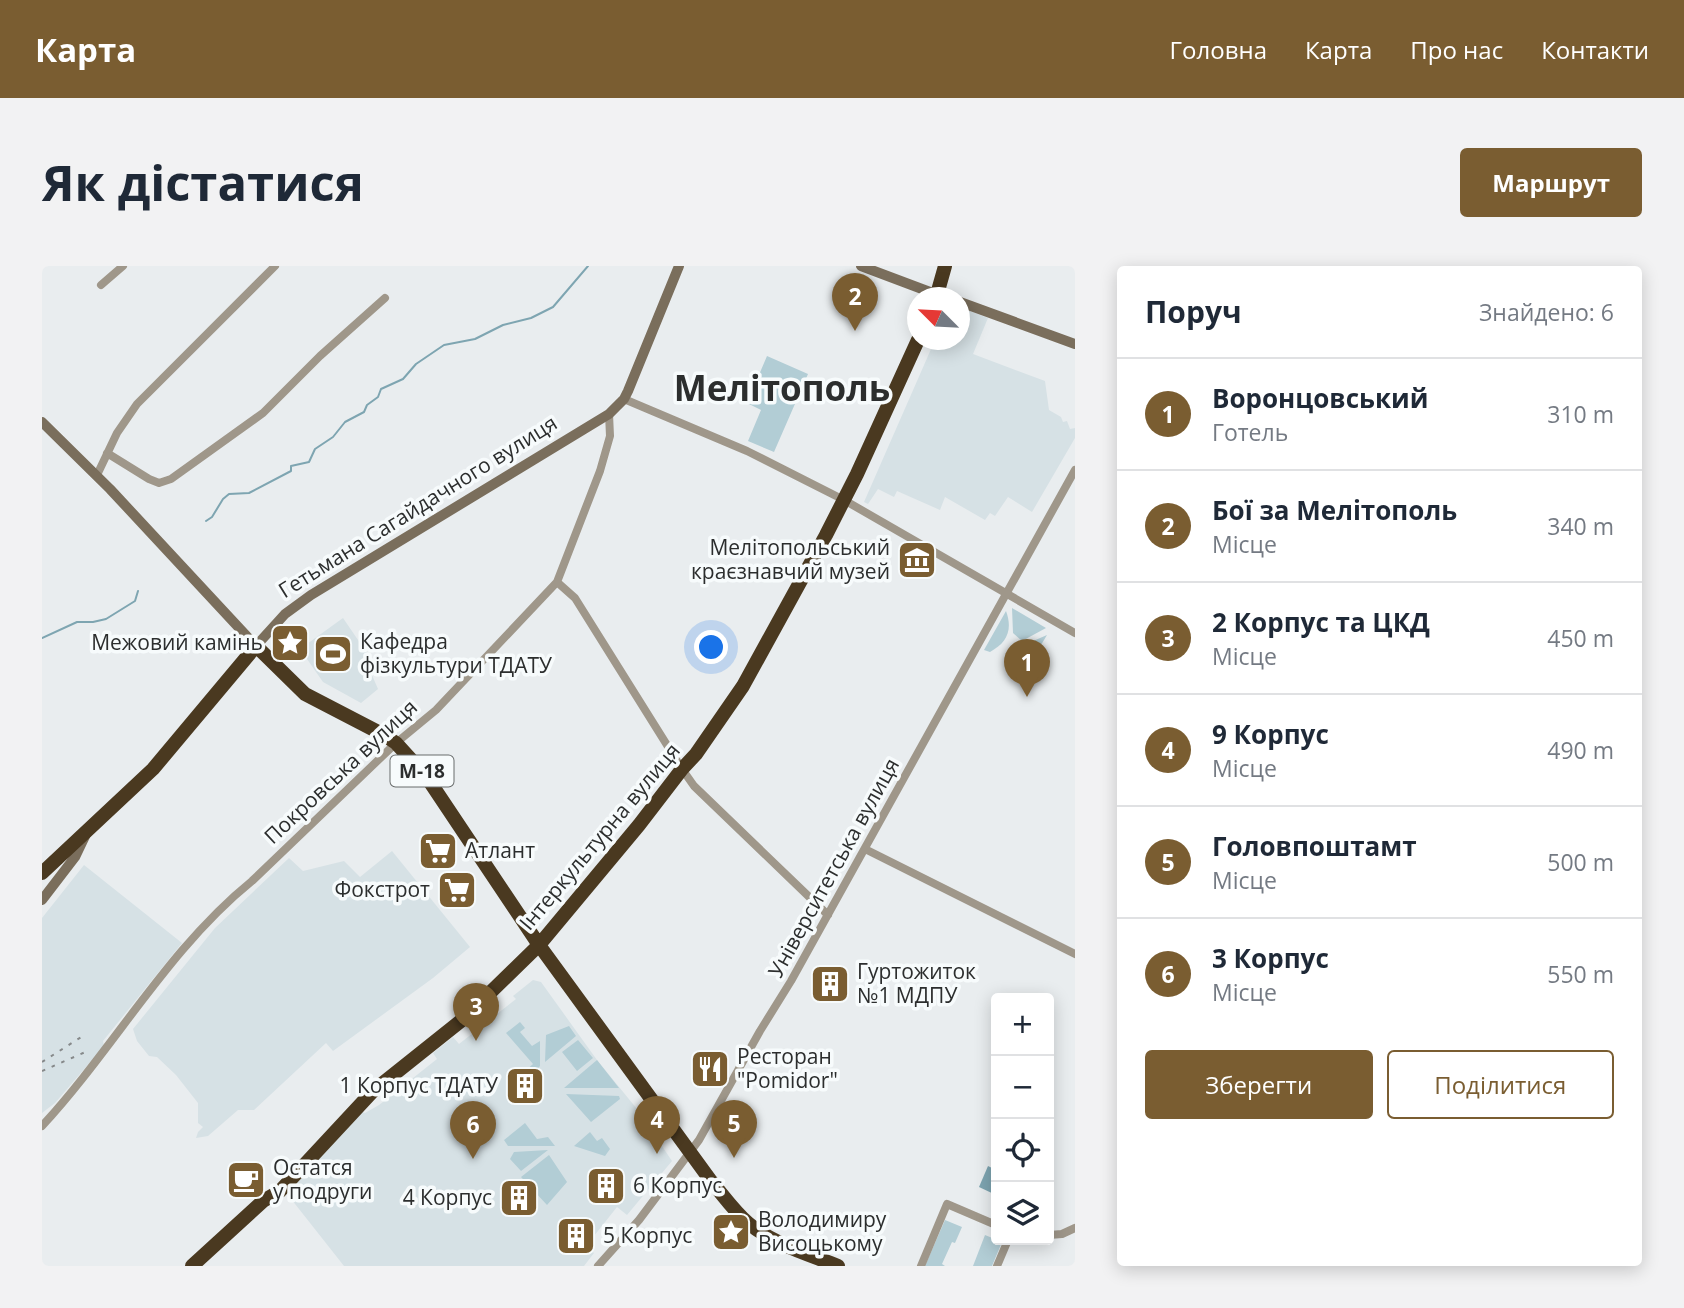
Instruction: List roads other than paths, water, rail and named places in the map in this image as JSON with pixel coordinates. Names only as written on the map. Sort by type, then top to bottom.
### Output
[{"type":"highway","points":[[942,287],[945,266]]},
{"type":"highway","name":"Інтеркультурна вулиця","points":[[192,1266],[263,1201],[280,1191],[373,1091],[462,1020],[539,945],[696,754],[743,686],[844,500],[913,350]]},
{"type":"highway","name":"М-18","points":[[256,646],[305,694],[384,735],[426,776],[539,945],[711,1181],[747,1222],[774,1240],[838,1266]]},
{"type":"highway","name":"Гетьмана Сагайдачного вулиця","points":[[88,832],[153,769],[256,646]]},
{"type":"highway","points":[[42,873],[88,832]]},
{"type":"main road","points":[[609,414],[624,399],[679,266]]},
{"type":"main road","points":[[861,266],[916,287]]},
{"type":"main road","points":[[970,306],[1075,344]]},
{"type":"main road","name":"Гетьмана Сагайдачного вулиця","points":[[256,646],[285,614],[310,595],[609,414]]},
{"type":"main road","points":[[42,422],[97,475],[256,646]]},
{"type":"main road","name":"Гетьмана Сагайдачного вулиця","points":[[42,900],[75,857],[88,832]]},
{"type":"street","points":[[101,285],[123,266]]},
{"type":"street","points":[[97,475],[127,416],[137,404],[275,266]]},
{"type":"street","points":[[107,453],[149,480],[159,483],[171,479],[264,413],[320,356],[385,298]]},
{"type":"street","points":[[624,399],[747,451],[844,500],[1075,633]]},
{"type":"street","name":"Покровська вулиця","points":[[42,1126],[185,948],[227,901],[436,710],[557,582],[600,471],[610,436],[609,414]]},
{"type":"street","name":"Університетська вулиця","points":[[598,1266],[639,1220],[691,1152],[712,1118],[1075,470]]},
{"type":"street","points":[[557,582],[575,598],[694,786],[828,915]]},
{"type":"street","points":[[865,849],[1075,954]]},
{"type":"street","points":[[921,1266],[947,1204],[991,1223]]},
{"type":"street","points":[[1054,1235],[1075,1228]]},
{"type":"street","points":[[997,1266],[1006,1245]]},
{"type":"waterway","points":[[206,521],[229,494],[249,493],[291,471],[291,466],[309,462],[315,449],[333,437],[345,422],[364,412],[367,405],[378,397],[381,389],[403,379],[416,364],[444,345],[475,339],[503,325],[531,318],[553,307],[588,266]]},
{"type":"waterway","points":[[42,638],[77,622],[106,619],[135,601],[138,591]]},
{"type":"railway","points":[[42,1062],[86,1034]]},
{"type":"railway","points":[[42,1071],[90,1050]]},
{"type":"place","name":"Бої за Мелітополь","points":[[855,331]]},
{"type":"place","name":"Мелітопольський краєзнавчий музей","points":[[917,560]]},
{"type":"place","name":"Межовий камінь","points":[[290,643]]},
{"type":"place","name":"Кафедра фізкультури ТДАТУ","points":[[333,654]]},
{"type":"place","name":"Воронцовський","points":[[1027,697]]},
{"type":"place","name":"Атлант","points":[[438,851]]},
{"type":"place","name":"Фокстрот","points":[[457,890]]},
{"type":"place","name":"Гуртожиток №1 МДПУ","points":[[830,984]]},
{"type":"place","name":"2 Корпус та ЦКД","points":[[476,1041]]},
{"type":"place","name":"Ресторан \"Pomidor\"","points":[[710,1069]]},
{"type":"place","name":"1 Корпус ТДАТУ","points":[[525,1086]]},
{"type":"place","name":"9 Корпус","points":[[657,1154]]},
{"type":"place","name":"Головпоштамт","points":[[734,1158]]},
{"type":"place","name":"3 Корпус","points":[[473,1159]]},
{"type":"place","name":"Остатся у подруги","points":[[246,1180]]},
{"type":"place","name":"6 Корпус","points":[[606,1186]]},
{"type":"place","name":"4 Корпус","points":[[519,1198]]},
{"type":"place","name":"Володимиру Висоцькому","points":[[731,1232]]},
{"type":"place","name":"5 Корпус","points":[[576,1236]]},
{"type":"district","name":"Мелітополь","points":[[782,389]]}]
